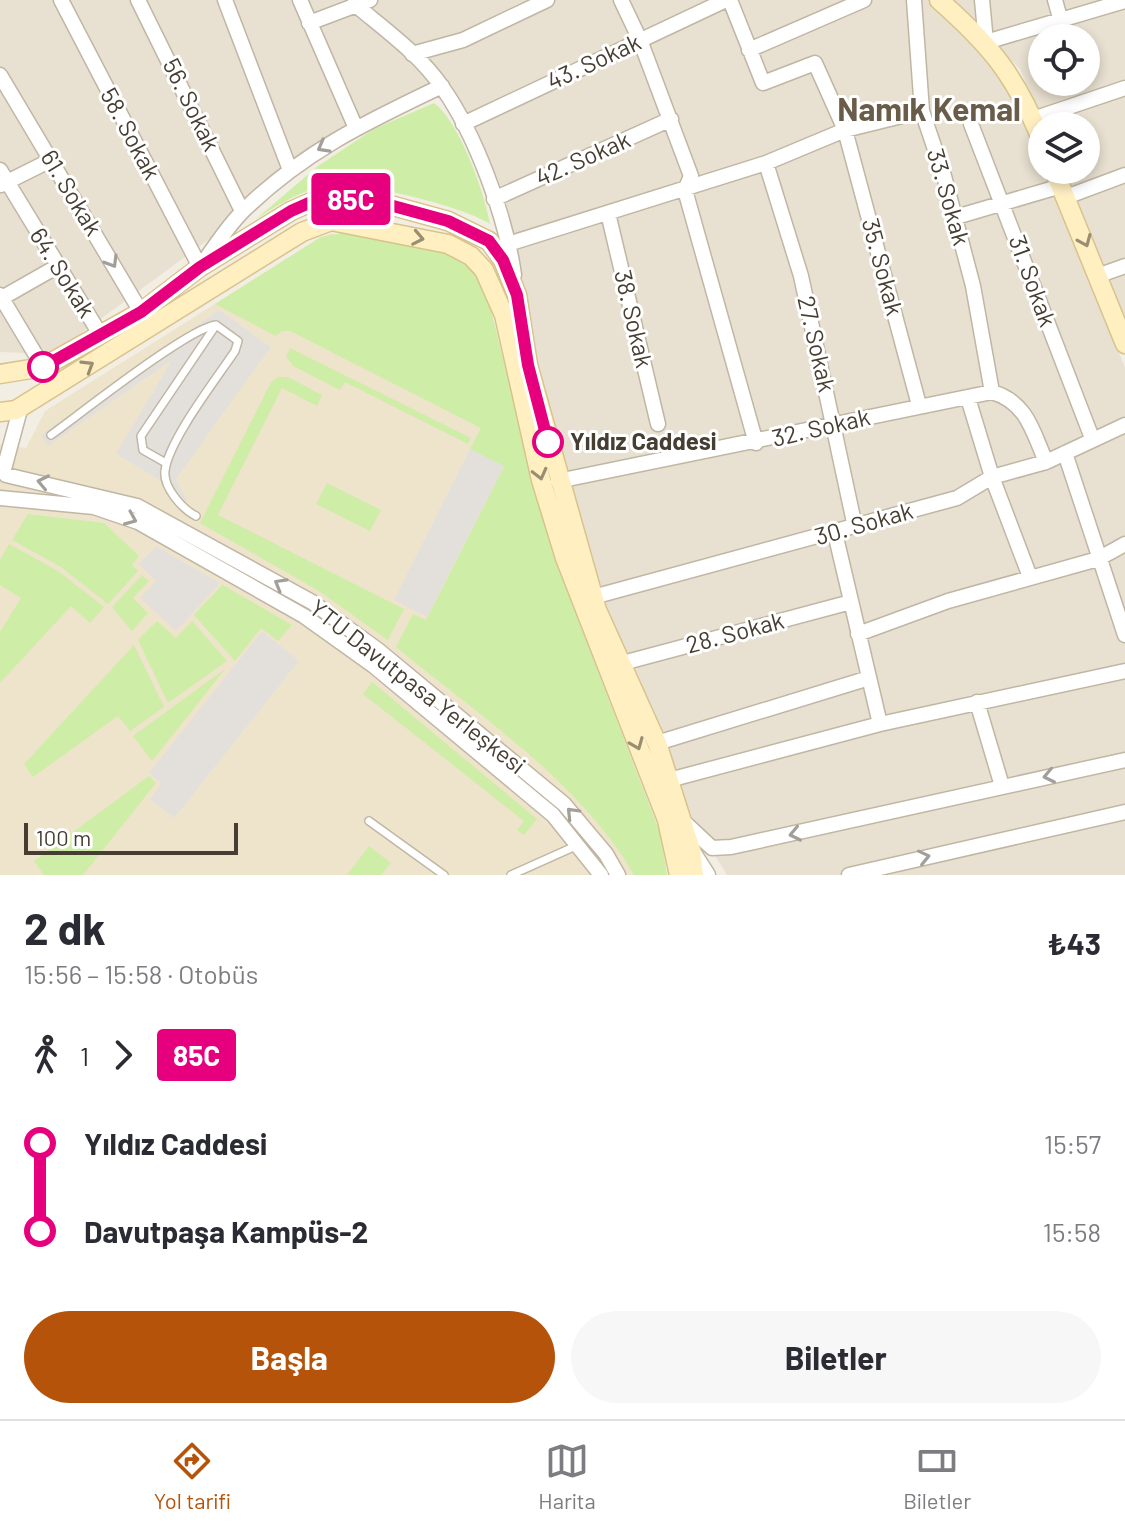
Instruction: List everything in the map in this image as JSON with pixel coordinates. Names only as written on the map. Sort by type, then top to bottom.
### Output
[{"type":"main road","points":[[939,0],[986,42],[1012,75],[1030,112]]},
{"type":"main road","points":[[1060,184],[1100,275],[1125,344]]},
{"type":"main road","points":[[3,372],[43,367],[141,312],[200,267],[291,211],[327,195],[386,204],[448,221],[489,241],[503,260],[517,295],[528,365],[558,481],[593,597],[619,664],[657,743],[691,850],[694,875]]},
{"type":"main road","points":[[0,412],[11,412],[302,232],[331,221],[448,244],[471,256],[484,270],[504,315],[541,480],[565,558],[667,820],[679,875]]},
{"type":"main road","points":[[3,372],[24,383],[26,395],[21,406]]},
{"type":"street","name":"58. Sokak","points":[[61,0],[200,267]]},
{"type":"street","name":"56. Sokak","points":[[138,0],[242,211]]},
{"type":"street","points":[[225,0],[290,170]]},
{"type":"street","points":[[300,0],[355,126]]},
{"type":"street","points":[[412,54],[463,40],[547,0]]},
{"type":"street","points":[[621,0],[640,40],[691,176],[685,190],[756,443]]},
{"type":"street","points":[[728,0],[749,50],[864,0]]},
{"type":"street","name":"43. Sokak","points":[[463,124],[728,0]]},
{"type":"street","name":"33. Sokak","points":[[914,0],[922,111],[956,217],[992,392]]},
{"type":"street","points":[[982,0],[986,42],[1125,1]]},
{"type":"street","points":[[1055,0],[1060,18]]},
{"type":"street","points":[[309,23],[361,2],[442,86],[463,124],[494,199],[508,244],[517,295]]},
{"type":"street","name":"35. Sokak","points":[[749,50],[763,83],[815,63],[845,130],[919,405]]},
{"type":"street","name":"61. Sokak","points":[[0,75],[141,312]]},
{"type":"street","points":[[200,267],[242,211],[290,170],[355,126],[442,86]]},
{"type":"street","points":[[1054,112],[1125,88]]},
{"type":"street","points":[[508,244],[766,163],[845,130],[922,111]]},
{"type":"street","name":"42. Sokak","points":[[494,199],[671,119]]},
{"type":"street","name":"31. Sokak","points":[[971,124],[1092,438]]},
{"type":"street","points":[[2,179],[51,160]]},
{"type":"street","name":"27. Sokak","points":[[766,163],[801,276],[855,527]]},
{"type":"street","points":[[1100,178],[1125,175]]},
{"type":"street","name":"64. Sokak","points":[[2,179],[100,334]]},
{"type":"street","points":[[956,217],[1060,184]]},
{"type":"street","name":"38. Sokak","points":[[608,213],[658,424]]},
{"type":"street","points":[[43,367],[1,297],[58,266]]},
{"type":"street","points":[[1100,275],[1125,266]]},
{"type":"street","points":[[992,392],[1014,401],[1025,411],[1046,462]]},
{"type":"street","name":"32. Sokak","points":[[558,481],[756,443],[919,405],[992,392]]},
{"type":"street","points":[[968,398],[992,477],[1030,577]]},
{"type":"street","name":"YTU Davutpasa Yerleşkesi","points":[[21,406],[3,470],[0,495],[94,507],[127,517],[304,616],[386,676],[553,815],[579,843],[601,875]]},
{"type":"street","name":"30. Sokak","points":[[593,597],[957,498],[992,477],[1046,462],[1125,425]]},
{"type":"street","points":[[1065,453],[1125,635]]},
{"type":"street","name":"YTU Davutpasa Yerleşkesi","points":[[3,470],[137,506],[312,602],[384,654],[564,804],[600,845],[618,875]]},
{"type":"street","points":[[835,533],[880,724]]},
{"type":"street","points":[[858,634],[1030,577],[1098,559],[1125,544]]},
{"type":"street","name":"28. Sokak","points":[[619,664],[851,602]]},
{"type":"street","points":[[669,780],[880,724],[1125,671]]},
{"type":"street","points":[[657,743],[869,678]]},
{"type":"street","points":[[977,702],[1002,786]]},
{"type":"street","points":[[681,819],[712,848],[731,847],[1125,760]]},
{"type":"street","points":[[849,875],[1125,812]]},
{"type":"street","points":[[691,850],[707,875]]},
{"type":"lane","points":[[166,463],[143,450],[141,436],[216,325]]},
{"type":"lane","points":[[51,435],[177,345],[207,326],[216,325],[238,341],[235,351],[187,422],[166,463],[164,476],[178,502],[196,516]]},
{"type":"lane","points":[[369,821],[444,875]]},
{"type":"lane","points":[[511,875],[571,850],[579,843]]},
{"type":"shaded area","points":[[0,0],[932,0],[1003,71],[1028,128],[1028,184],[1053,184],[1125,368],[1125,875],[727,875],[690,815],[596,587],[531,359],[513,231],[449,90],[340,143],[53,354],[0,352]]},
{"type":"shaded area","points":[[953,0],[1125,0],[1125,321],[1070,184],[1100,184],[1100,112],[1039,112],[1032,96],[1100,96],[1100,24],[1028,24],[1028,87],[1020,69]]},
{"type":"shaded area","points":[[333,233],[533,479],[565,586],[660,833],[667,875],[0,875],[0,444],[26,448],[45,411],[321,237]]},
{"type":"shaded area","points":[[219,310],[271,347],[176,479],[187,501],[181,511],[161,481],[116,454],[172,360],[48,446],[41,435]]},
{"type":"shaded area","points":[[470,449],[504,466],[427,617],[394,600]]},
{"type":"shaded area","points":[[156,546],[220,583],[176,631],[140,598],[156,581],[139,564]]},
{"type":"shaded area","points":[[262,631],[299,661],[174,818],[150,799],[162,784],[149,773]]},
{"type":"green space","points":[[434,103],[453,125],[461,141],[477,177],[490,224],[436,203],[343,185],[309,190],[256,219],[318,166],[374,129]]},
{"type":"green space","points":[[347,232],[448,253],[472,268],[486,290],[533,479],[565,586],[660,833],[667,875],[634,875],[612,842],[557,780],[493,724],[396,647],[413,614],[426,620],[504,467],[470,449],[481,428],[290,331],[282,331],[276,336],[215,304],[321,237]]},
{"type":"green space","points":[[290,348],[471,438],[468,444],[345,382],[340,390],[293,366],[286,357]]},
{"type":"green space","points":[[278,377],[288,377],[322,395],[317,406],[282,388],[218,515],[404,609],[388,640],[319,591],[200,523],[271,382]]},
{"type":"green space","points":[[327,483],[381,510],[370,531],[316,504]]},
{"type":"green space","points":[[28,514],[104,523],[139,556],[132,565],[138,571],[108,604],[61,567],[12,540]]},
{"type":"green space","points":[[9,544],[58,571],[104,607],[90,623],[71,606],[0,683],[0,632],[21,598],[0,585],[0,560]]},
{"type":"green space","points":[[142,575],[149,581],[133,598],[148,613],[132,631],[112,607]]},
{"type":"green space","points":[[222,585],[292,625],[278,641],[261,628],[235,661],[194,615]]},
{"type":"green space","points":[[157,621],[176,638],[192,621],[227,661],[168,703],[138,640]]},
{"type":"green space","points":[[134,645],[164,707],[130,731],[118,716],[33,777],[24,764]]},
{"type":"green space","points":[[225,669],[152,761],[133,736]]},
{"type":"green space","points":[[372,682],[537,819],[524,835],[517,830],[524,821],[363,694]]},
{"type":"green space","points":[[149,776],[156,783],[83,875],[44,875],[34,861]]},
{"type":"green space","points":[[369,846],[391,863],[381,875],[347,875]]},
{"type":"bus line","name":"85C","points":[[43,367],[141,312],[200,267],[291,211],[327,195],[386,204],[448,221],[489,241],[503,260],[517,295],[528,365],[548,442]]},
{"type":"place","name":"Yıldız Caddesi","points":[[548,442]]},
{"type":"district","name":"Namık Kemal","points":[[929,110]]}]
